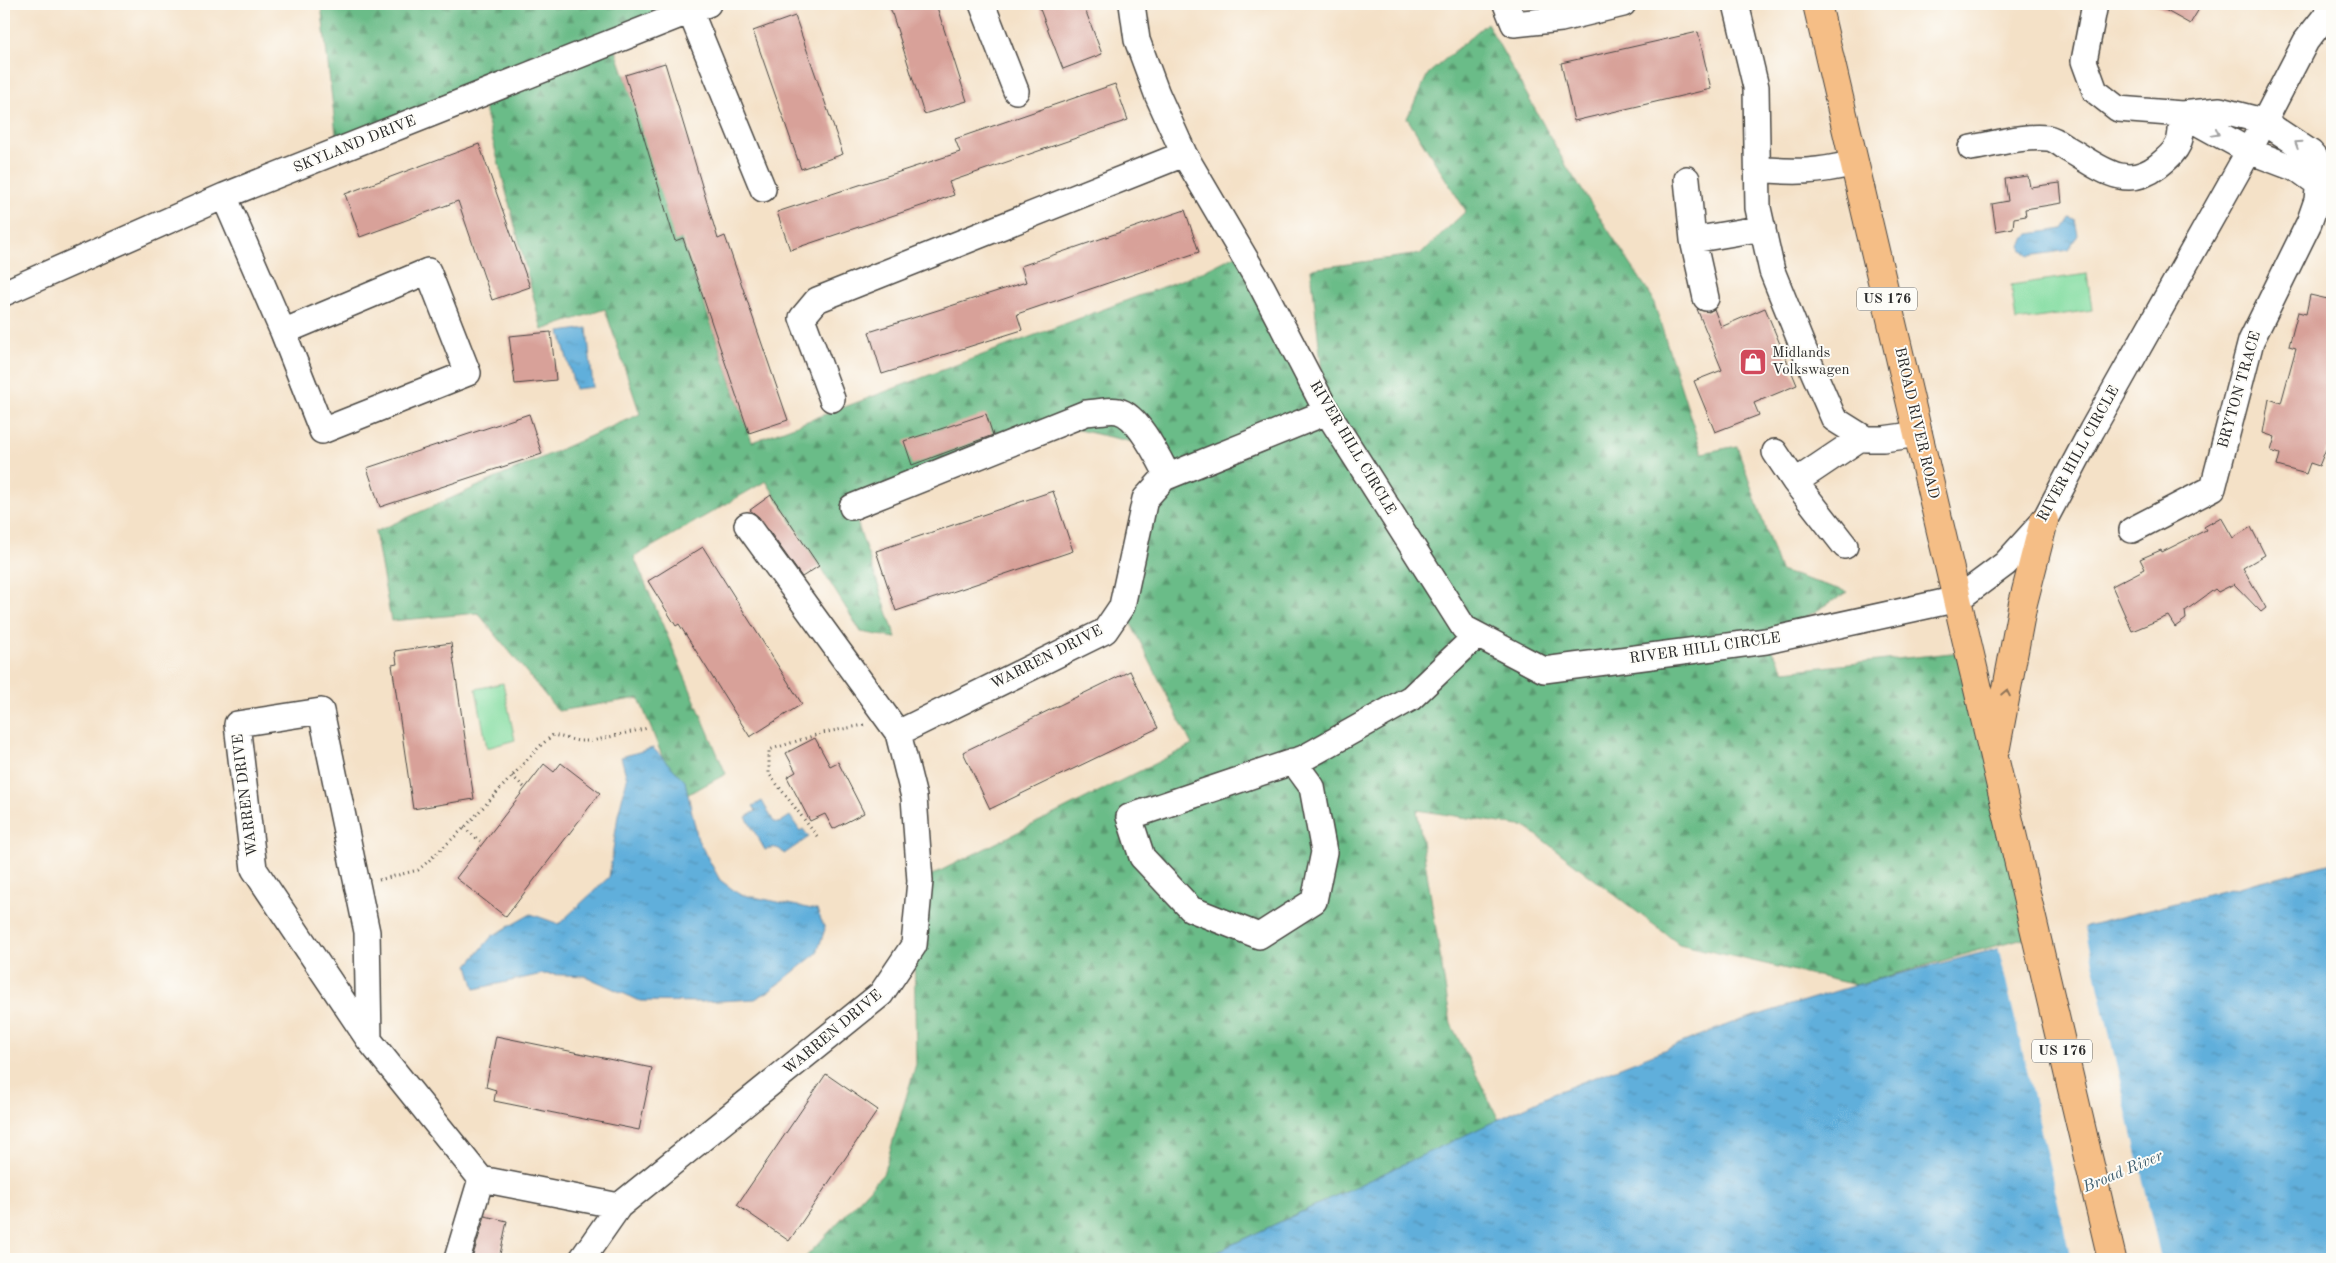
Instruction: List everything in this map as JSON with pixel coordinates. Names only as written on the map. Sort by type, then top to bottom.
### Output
[{"type":"main road","name":"BROAD RIVER ROAD","points":[[1817,4],[1958,599],[2012,842],[2112,1259]]},
{"type":"main road","points":[[1994,758],[2023,603],[2044,521]]},
{"type":"street","points":[[982,4],[1016,91]]},
{"type":"street","name":"RIVER HILL CIRCLE","points":[[1132,4],[1137,40],[1157,94],[1184,154],[1262,287],[1327,412],[1464,628],[1544,670],[1766,641],[1958,599],[2005,564],[2044,521],[2092,430],[2249,151],[2306,42],[2332,8]]},
{"type":"street","points":[[1506,4],[1514,24],[1561,19],[1623,4]]},
{"type":"street","points":[[1736,4],[1756,87],[1758,208],[1772,271],[1834,419],[1866,439],[1883,439],[1919,434]]},
{"type":"street","name":"BRYTON TRACE","points":[[2095,4],[2084,61],[2095,91],[2118,109],[2182,114],[2220,110],[2263,122],[2311,153],[2317,160],[2320,169],[2317,183],[2318,200],[2309,224],[2251,341],[2213,488],[2132,530]]},
{"type":"street","points":[[699,7],[763,189]]},
{"type":"street","name":"SKYLAND DRIVE","points":[[4,293],[224,196],[699,7]]},
{"type":"street","points":[[1972,148],[2033,138],[2050,138],[2113,174],[2135,178],[2146,175],[2166,160],[2181,142],[2182,114]]},
{"type":"street","name":"BRYTON TRACE","points":[[2182,114],[2249,151],[2298,170],[2317,183]]},
{"type":"street","points":[[832,399],[802,318],[817,300],[1184,154]]},
{"type":"street","points":[[1758,169],[1797,173],[1822,171],[1855,163]]},
{"type":"street","points":[[1687,179],[1693,240],[1706,298]]},
{"type":"street","points":[[224,196],[283,332],[322,432],[468,373],[428,271],[283,332]]},
{"type":"street","points":[[1693,240],[1762,228]]},
{"type":"street","points":[[852,507],[1086,413],[1119,411],[1135,422],[1168,476]]},
{"type":"street","name":"WARREN DRIVE","points":[[893,727],[1105,631],[1122,606],[1145,499],[1168,476],[1327,412]]},
{"type":"street","points":[[1795,482],[1862,437]]},
{"type":"street","points":[[1775,452],[1795,482],[1845,546]]},
{"type":"street","name":"WARREN DRIVE","points":[[582,1259],[619,1206],[881,994],[914,945],[920,881],[914,797],[893,727],[747,525]]},
{"type":"street","points":[[1293,761],[1312,787],[1324,852],[1314,901],[1259,936],[1191,909],[1142,857],[1130,817],[1293,761],[1304,758],[1411,698],[1478,635]]},
{"type":"street","name":"WARREN DRIVE","points":[[368,1040],[367,932],[321,711],[237,724],[254,869],[368,1040],[481,1179]]},
{"type":"street","points":[[457,1259],[481,1179],[619,1206]]},
{"type":"path","points":[[817,836],[769,774],[769,750],[822,733],[893,727]]},
{"type":"path","points":[[357,886],[418,870],[464,828],[553,735],[578,741],[592,741],[648,728]]},
{"type":"path","points":[[512,776],[524,787]]},
{"type":"path","points":[[464,828],[480,841]]},
{"type":"green space","points":[[321,4],[708,4],[613,42],[752,442],[1202,272],[1242,252],[1326,411],[1311,269],[1420,254],[1466,211],[1407,118],[1428,74],[1487,23],[1567,167],[1652,297],[1702,453],[1737,446],[1780,571],[1848,592],[1766,641],[1785,671],[1970,651],[2034,935],[1856,985],[1679,944],[1526,827],[1417,810],[1451,1024],[1499,1120],[1201,1259],[804,1259],[883,1174],[916,1064],[914,945],[920,881],[1192,745],[1122,606],[1164,477],[1151,446],[1056,425],[852,507],[896,638],[861,632],[766,481],[634,557],[726,774],[683,797],[666,766],[639,698],[558,711],[478,613],[391,621],[375,532],[640,414],[605,309],[542,330],[481,95],[338,151]]},
{"type":"green space","points":[[2087,274],[2092,310],[2016,321],[2011,285]]},
{"type":"green space","points":[[503,683],[515,740],[487,748],[476,689]]},
{"type":"water","points":[[2070,218],[2075,220],[2078,235],[2069,250],[2029,256],[2022,250],[2020,246],[2029,234],[2063,229]]},
{"type":"water","points":[[587,328],[593,387],[575,389],[560,332]]},
{"type":"water","points":[[653,748],[685,781],[698,840],[720,880],[739,894],[817,910],[825,929],[817,953],[771,990],[755,999],[701,1002],[640,1001],[585,976],[542,974],[475,989],[468,965],[492,936],[531,914],[559,924],[609,877],[618,815],[627,779],[621,757]]},
{"type":"water","points":[[762,801],[774,822],[779,823],[790,816],[800,831],[803,829],[809,837],[784,854],[776,848],[765,850],[746,817],[756,811],[753,806]]},
{"type":"water","name":"Broad River","points":[[2332,863],[2332,1259],[1201,1259],[1557,1092],[1732,1023],[1856,985]]},
{"type":"pier","points":[[2084,924],[2161,1259],[2071,1259],[1998,946]]},
{"type":"building","points":[[889,4],[936,4],[967,101],[924,114]]},
{"type":"building","points":[[1038,4],[1083,4],[1102,54],[1063,69]]},
{"type":"building","points":[[2154,4],[2202,4],[2190,24]]},
{"type":"building","points":[[795,16],[843,154],[801,169],[753,31]]},
{"type":"building","points":[[1698,32],[1711,89],[1574,121],[1561,63]]},
{"type":"building","points":[[665,63],[718,239],[725,236],[788,420],[749,433],[683,238],[675,241],[625,75]]},
{"type":"building","points":[[1115,84],[1128,120],[949,182],[954,195],[790,250],[777,212],[960,152],[955,139]]},
{"type":"building","points":[[479,144],[530,287],[492,300],[458,201],[360,237],[345,194]]},
{"type":"building","points":[[2028,176],[2030,187],[2060,183],[2062,203],[2025,209],[2026,216],[2014,218],[2013,228],[1996,231],[1992,204],[2008,201],[2005,179]]},
{"type":"building","points":[[1185,210],[1199,252],[1017,314],[1022,330],[882,374],[869,332],[1026,282],[1021,266]]},
{"type":"building","points":[[2310,295],[2332,300],[2332,451],[2326,449],[2319,466],[2310,463],[2306,474],[2277,466],[2280,454],[2271,451],[2275,437],[2263,433],[2269,399],[2281,403],[2296,348],[2289,346],[2298,312],[2306,314]]},
{"type":"building","points":[[1765,308],[1797,385],[1754,403],[1759,415],[1715,432],[1694,381],[1722,370],[1697,309],[1709,312],[1714,309],[1721,327]]},
{"type":"building","points":[[551,332],[556,380],[515,384],[509,336]]},
{"type":"building","points":[[529,414],[542,454],[380,507],[367,468]]},
{"type":"building","points":[[986,414],[993,435],[912,465],[904,441]]},
{"type":"building","points":[[1053,491],[1073,551],[896,611],[876,551]]},
{"type":"building","points":[[771,495],[819,566],[802,577],[759,517],[750,510]]},
{"type":"building","points":[[2221,517],[2233,538],[2251,527],[2265,555],[2243,568],[2266,608],[2261,612],[2234,584],[2218,592],[2215,589],[2185,611],[2186,619],[2175,627],[2168,616],[2132,631],[2112,586],[2145,569],[2140,559],[2161,550],[2162,552],[2206,530],[2204,527]]},
{"type":"building","points":[[703,547],[802,704],[750,737],[679,624],[676,626],[648,581]]},
{"type":"building","points":[[451,643],[474,799],[413,809],[392,665],[397,664],[395,651]]},
{"type":"building","points":[[1130,671],[1158,728],[990,809],[963,752]]},
{"type":"building","points":[[815,738],[830,766],[838,762],[864,813],[833,829],[825,814],[810,821],[787,777],[796,772],[786,753]]},
{"type":"building","points":[[561,763],[600,793],[506,917],[456,878],[544,764],[554,772]]},
{"type":"building","points":[[496,1036],[652,1068],[639,1130],[494,1101],[496,1090],[486,1087]]},
{"type":"building","points":[[826,1074],[878,1110],[789,1241],[737,1205]]},
{"type":"building","points":[[485,1216],[507,1221],[499,1259],[472,1259]]},
{"type":"place","name":"Midlands Volkswagen","points":[[1753,362]]}]
